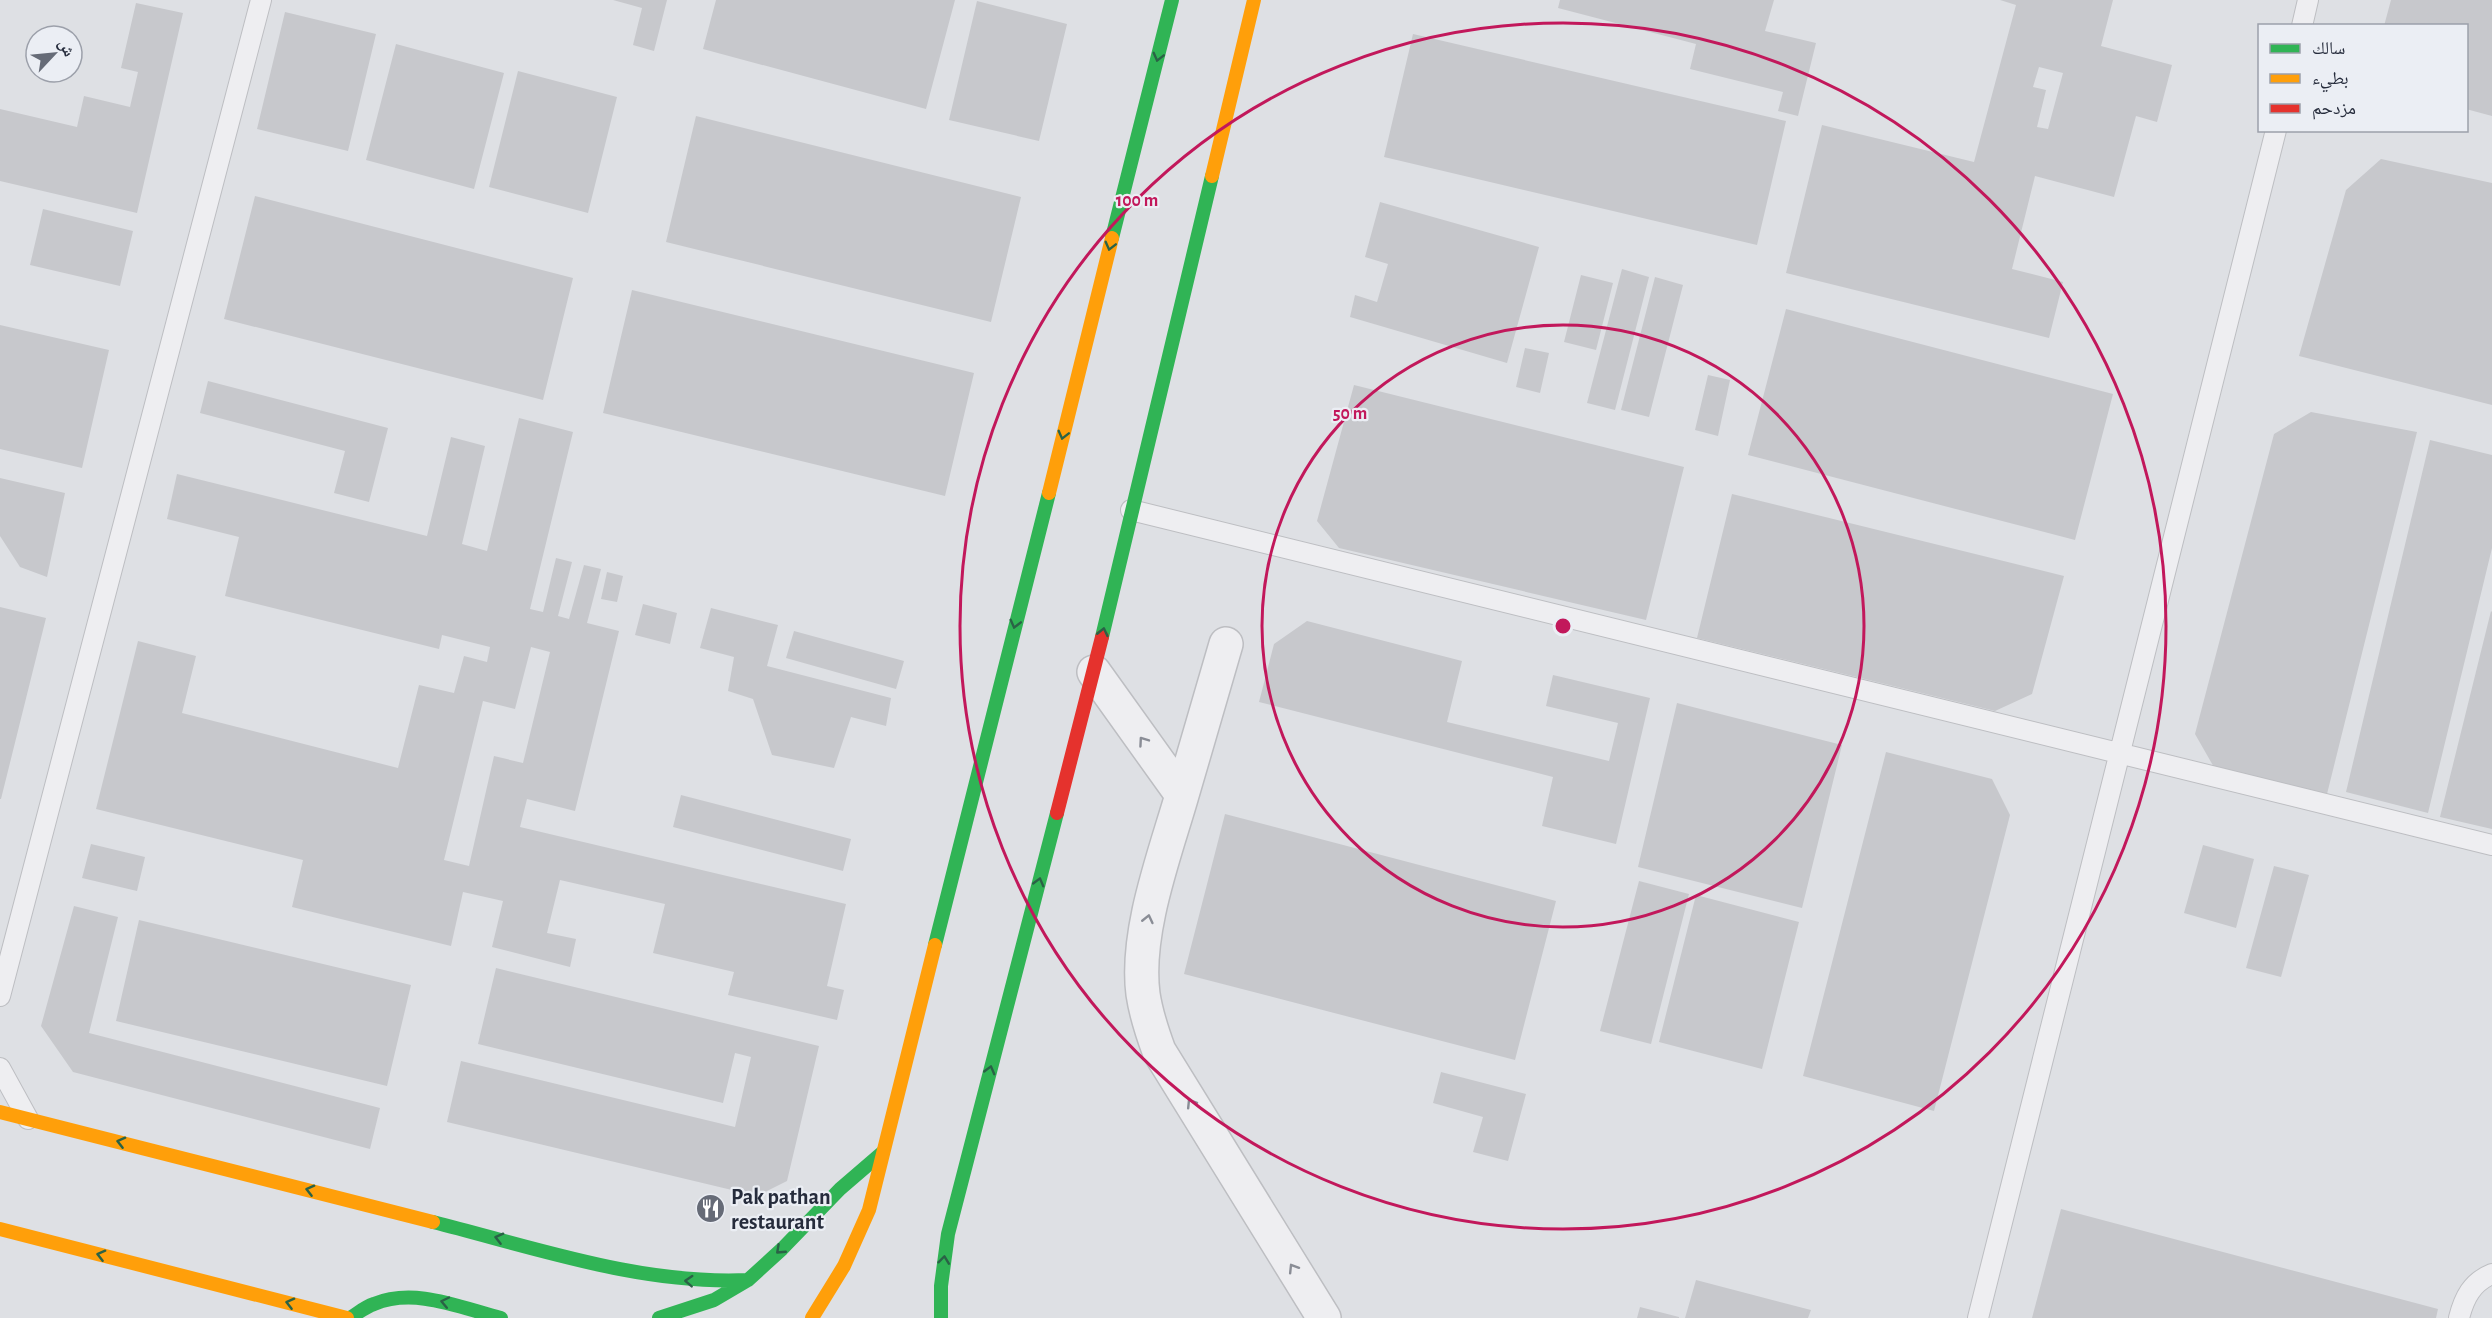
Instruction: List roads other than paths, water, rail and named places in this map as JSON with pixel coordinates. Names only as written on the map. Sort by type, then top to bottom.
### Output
[{"type":"main road","points":[[812,1318],[829,1294],[851,1253],[869,1210],[1172,0]]},
{"type":"main road","points":[[941,1318],[941,1286],[948,1234],[1094,672],[1254,0]]},
{"type":"main road","points":[[0,1112],[645,1275],[699,1281],[748,1280]]},
{"type":"main road","points":[[659,1318],[714,1300],[748,1280],[840,1190],[883,1152]]},
{"type":"main road","points":[[0,1229],[349,1318],[376,1303],[401,1299],[426,1299],[452,1303],[501,1318]]},
{"type":"street","points":[[1227,644],[1182,795],[1146,932],[1142,962],[1143,992],[1149,1022],[1159,1051],[1324,1318]]},
{"type":"street","points":[[1094,672],[1182,795]]},
{"type":"lane","points":[[0,996],[261,0]]},
{"type":"lane","points":[[2302,24],[2308,0]]},
{"type":"lane","points":[[1978,1318],[2275,132]]},
{"type":"lane","points":[[1131,510],[2492,845]]},
{"type":"lane","points":[[0,1068],[28,1119]]},
{"type":"lane","points":[[2459,1318],[2465,1298],[2473,1286],[2492,1274]]},
{"type":"place","name":"Pak pathan restaurant","points":[[710,1209]]}]
